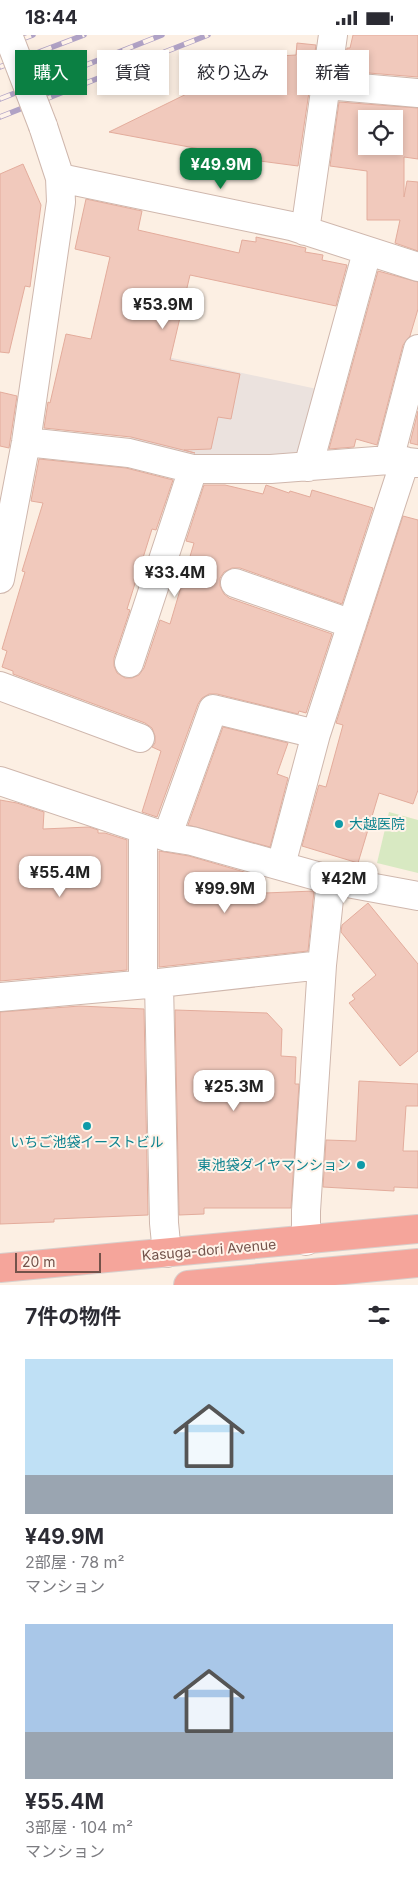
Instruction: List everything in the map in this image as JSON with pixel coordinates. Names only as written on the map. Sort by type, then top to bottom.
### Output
[{"type":"highway","name":"Kasuga-dori Avenue","points":[[0,1268],[306,1241],[418,1229]]},
{"type":"highway","points":[[188,1285],[418,1263]]},
{"type":"street","points":[[0,579],[9,488],[26,442],[61,202],[58,171],[8,35]]},
{"type":"street","points":[[331,50],[333,35]]},
{"type":"street","points":[[369,89],[418,93]]},
{"type":"street","points":[[305,231],[325,95]]},
{"type":"street","points":[[58,171],[291,226],[418,267]]},
{"type":"street","points":[[308,467],[367,252]]},
{"type":"street","points":[[281,865],[316,734],[404,461],[418,349]]},
{"type":"street","points":[[26,442],[129,453],[193,469],[271,469],[404,461]]},
{"type":"street","points":[[129,663],[193,469]]},
{"type":"street","points":[[235,583],[352,624]]},
{"type":"street","points":[[0,687],[140,739]]},
{"type":"street","points":[[167,1253],[151,984],[155,833],[213,709],[316,734]]},
{"type":"street","points":[[0,781],[155,833],[192,841],[331,880],[418,896]]},
{"type":"street","points":[[306,1241],[306,1211],[322,965],[331,880]]},
{"type":"street","points":[[0,997],[151,984],[322,965]]},
{"type":"shaded area","points":[[149,353],[317,389],[300,458],[208,463],[129,445]]},
{"type":"green space","points":[[389,812],[418,820],[418,873],[377,863]]},
{"type":"building","points":[[353,35],[418,35],[418,77],[369,73],[369,50],[347,50],[347,48],[350,48]]},
{"type":"building","points":[[297,43],[316,45],[315,50],[297,50],[297,95],[309,95],[298,166],[260,161],[260,164],[231,160],[232,156],[109,132],[184,95],[287,95],[287,56],[296,55]]},
{"type":"building","points":[[339,102],[418,108],[418,159],[404,157],[404,197],[407,181],[418,182],[418,251],[395,243],[400,220],[367,220],[367,171],[330,166]]},
{"type":"building","points":[[23,164],[41,205],[30,287],[25,286],[9,353],[0,352],[0,174]]},
{"type":"building","points":[[86,199],[142,211],[138,230],[239,253],[242,240],[256,242],[256,237],[306,248],[305,252],[323,255],[322,260],[347,265],[336,306],[190,275],[170,360],[240,374],[231,419],[218,417],[211,449],[184,450],[195,453],[131,437],[44,428],[48,402],[50,403],[66,334],[91,339],[110,257],[75,249]]},
{"type":"building","points":[[378,271],[418,282],[418,309],[410,336],[403,345],[377,445],[356,439],[354,447],[329,449]]},
{"type":"building","points":[[0,392],[17,396],[9,448],[0,446]]},
{"type":"building","points":[[418,411],[418,445],[410,443]]},
{"type":"building","points":[[39,459],[126,468],[173,480],[156,530],[152,529],[127,609],[130,610],[114,658],[114,666],[117,673],[125,678],[139,675],[144,668],[160,620],[170,624],[194,543],[186,541],[204,485],[225,485],[263,494],[266,485],[289,493],[290,491],[310,497],[312,490],[373,508],[342,604],[240,568],[232,568],[224,572],[220,578],[220,586],[224,594],[229,598],[332,634],[306,713],[299,711],[298,714],[217,694],[209,694],[202,698],[198,704],[157,817],[142,812],[161,751],[152,747],[155,743],[155,736],[152,728],[145,723],[13,674],[13,671],[2,667],[7,651],[2,649],[25,572],[22,571],[43,503],[31,501]]},
{"type":"building","points":[[403,516],[418,520],[418,790],[413,804],[379,793],[358,863],[302,846],[319,785],[326,787],[343,725],[336,723]]},
{"type":"building","points":[[223,727],[288,743],[277,774],[288,778],[270,847],[188,825]]},
{"type":"building","points":[[0,800],[17,803],[44,812],[43,829],[89,827],[98,830],[98,833],[105,833],[127,840],[127,970],[0,981]]},
{"type":"building","points":[[159,851],[189,856],[265,878],[265,893],[314,891],[308,951],[159,967]]},
{"type":"building","points":[[368,903],[418,964],[418,1051],[400,1066],[349,1003],[355,999],[352,995],[376,975],[341,932],[342,925]]},
{"type":"building","points":[[80,1006],[144,1009],[148,1215],[54,1219],[54,1222],[0,1224],[0,1012]]},
{"type":"building","points":[[175,1010],[267,1013],[282,1029],[281,1056],[296,1057],[295,1084],[299,1084],[291,1208],[204,1208],[204,1214],[179,1215]]},
{"type":"building","points":[[359,1081],[418,1084],[418,1106],[406,1106],[403,1151],[418,1151],[418,1188],[394,1187],[394,1191],[323,1187],[326,1140],[356,1141]]},
{"type":"railway","points":[[0,47],[33,35]]},
{"type":"railway","points":[[0,67],[84,35]]},
{"type":"railway","points":[[0,99],[162,35]]},
{"type":"railway","points":[[0,117],[208,35]]},
{"type":"place","name":"大越医院","points":[[339,824]]},
{"type":"place","name":"いちご池袋イーストビル","points":[[87,1126]]},
{"type":"place","name":"東池袋ダイヤマンション","points":[[361,1165]]}]
